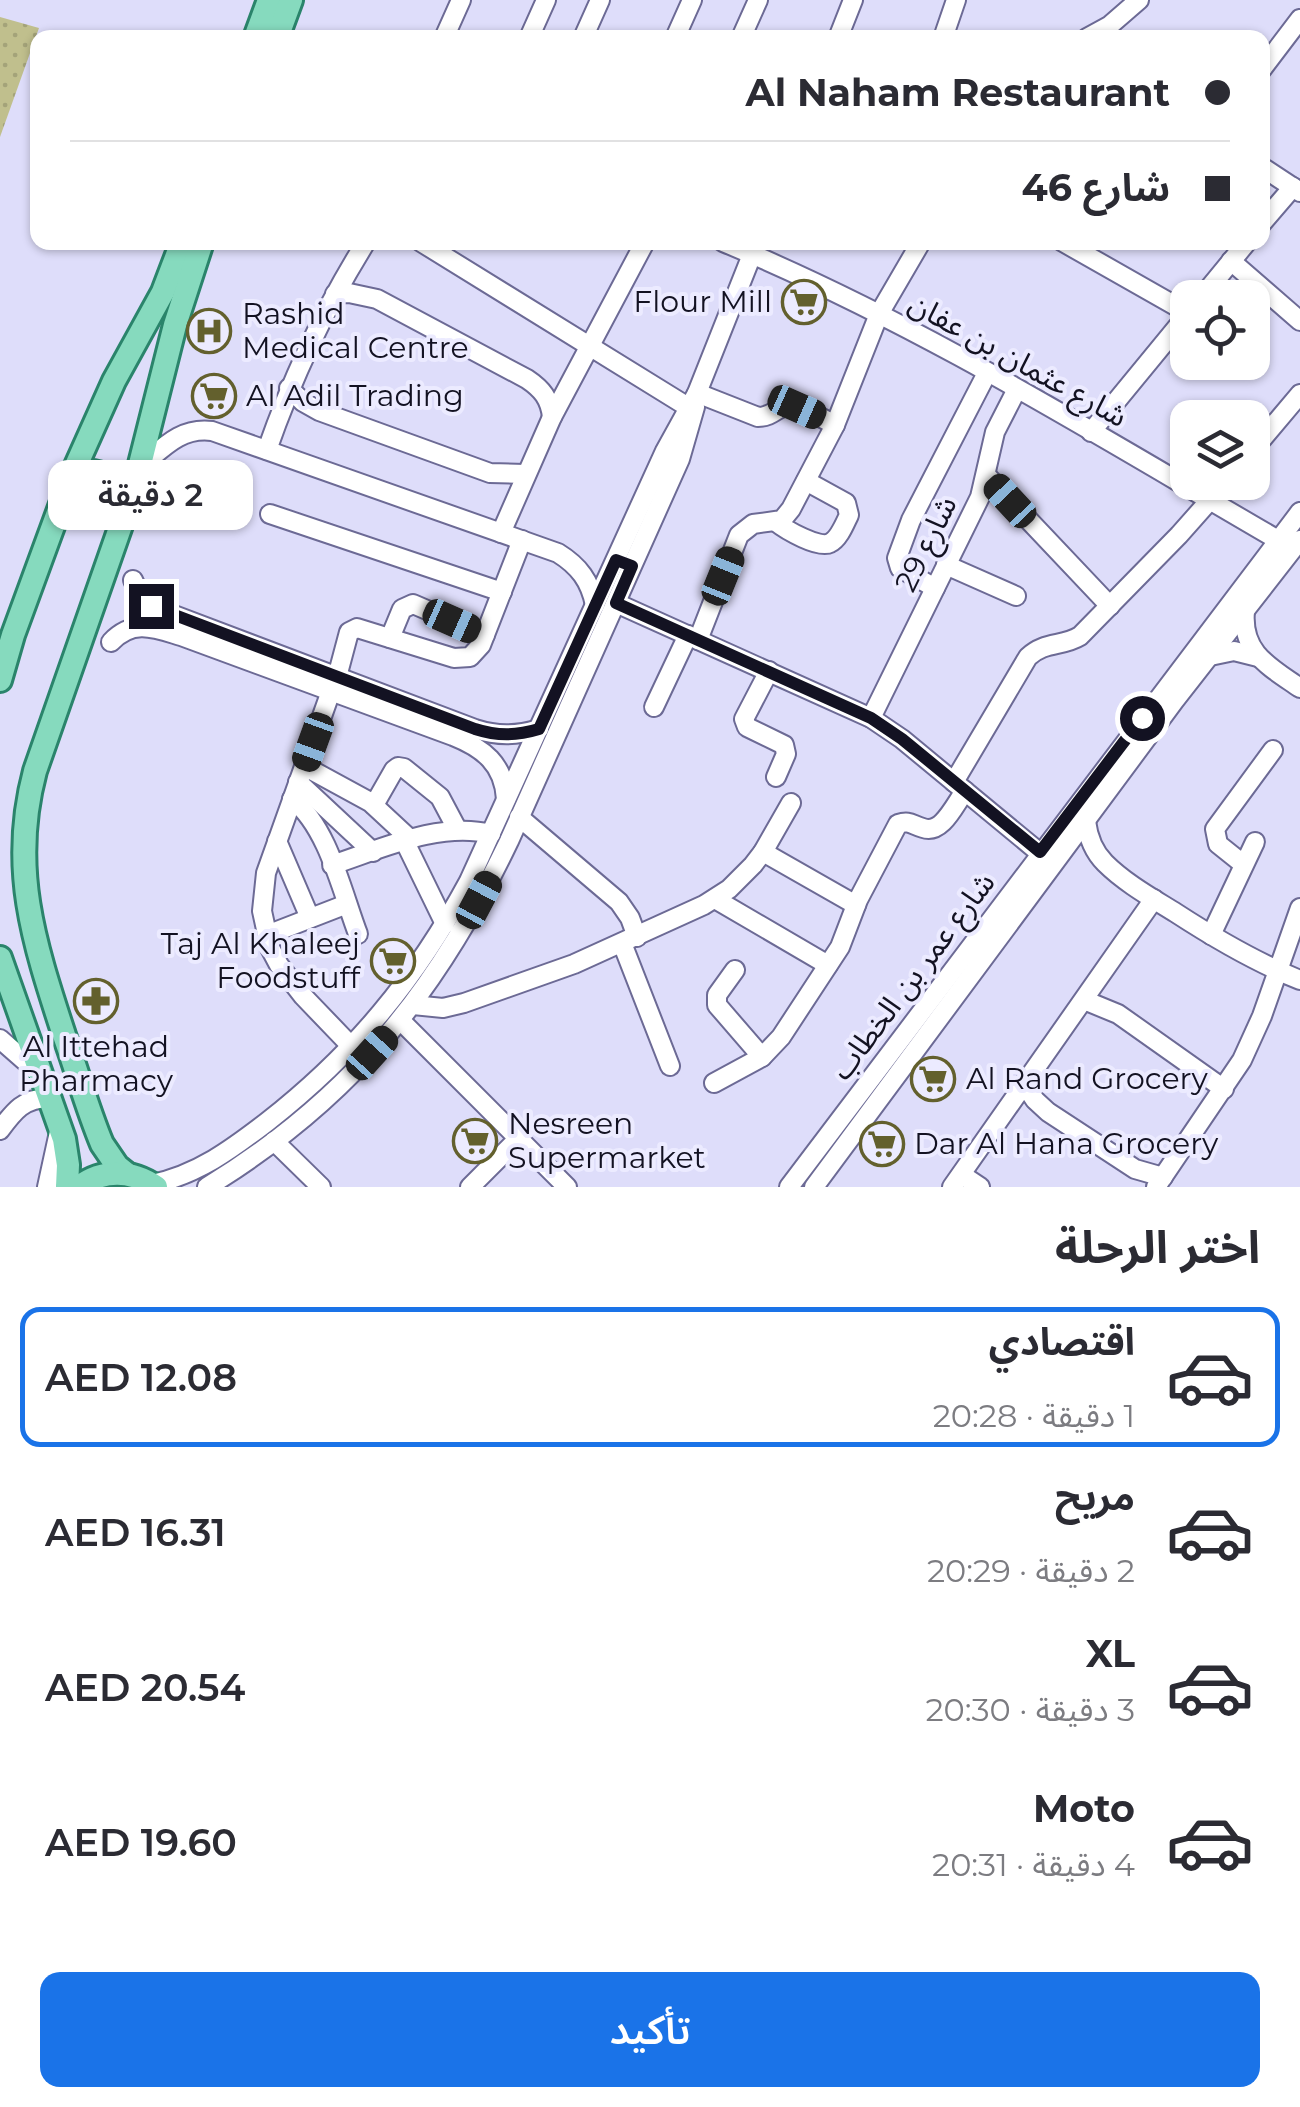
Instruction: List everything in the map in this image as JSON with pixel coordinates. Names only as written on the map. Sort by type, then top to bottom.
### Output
[{"type":"main road","points":[[258,30],[269,0]]},
{"type":"main road","points":[[280,30],[290,0]]},
{"type":"main road","points":[[0,680],[71,477],[179,250]]},
{"type":"main road","points":[[126,1174],[108,1156],[97,1132],[39,958],[28,906],[25,817],[35,771],[140,467],[181,303],[199,250]]},
{"type":"main road","points":[[71,477],[89,471],[110,477],[128,504]]},
{"type":"main road","points":[[0,958],[60,1127],[66,1152],[67,1187]]},
{"type":"main road","points":[[79,1187],[97,1176],[112,1173],[154,1185]]},
{"type":"street","points":[[448,30],[461,0]]},
{"type":"street","points":[[534,30],[546,0]]},
{"type":"street","points":[[587,30],[600,0]]},
{"type":"street","points":[[679,30],[692,0]]},
{"type":"street","points":[[745,30],[758,0]]},
{"type":"street","points":[[946,30],[956,0]]},
{"type":"street","points":[[1102,30],[1134,1]]},
{"type":"street","points":[[840,30],[848,2]]},
{"type":"street","points":[[1270,59],[1300,20]]},
{"type":"street","points":[[1270,172],[1296,190],[1270,216]]},
{"type":"street","points":[[267,450],[289,388],[361,250]]},
{"type":"street","points":[[434,250],[589,347],[693,400],[758,417],[792,406],[836,425]]},
{"type":"street","points":[[500,533],[552,417],[641,250]]},
{"type":"street","points":[[154,1185],[186,1174],[231,1149],[307,1089],[372,1026],[431,948],[491,834],[595,605],[624,563],[680,459],[693,400],[754,250]]},
{"type":"street","name":"شارع عثمان بن عفان","points":[[759,250],[1017,389],[1278,540]]},
{"type":"street","points":[[654,708],[693,638],[739,535],[753,524],[776,522],[787,515],[836,425],[880,314],[916,250]]},
{"type":"street","points":[[1077,250],[1170,303]]},
{"type":"street","points":[[1216,280],[1240,250]]},
{"type":"street","points":[[1232,260],[1300,322]]},
{"type":"street","points":[[335,294],[378,299],[527,379],[548,399],[552,417]]},
{"type":"street","points":[[1091,432],[1170,335]]},
{"type":"street","points":[[935,588],[900,568],[897,558],[919,504],[987,373]]},
{"type":"street","points":[[289,388],[318,411],[490,473],[526,474]]},
{"type":"street","name":"شارع 29","points":[[871,718],[980,497],[995,432],[1017,389]]},
{"type":"street","points":[[1270,430],[1300,394]]},
{"type":"street","points":[[140,467],[172,439],[192,431],[212,431],[558,553],[580,569],[595,605]]},
{"type":"street","points":[[986,475],[1110,606]]},
{"type":"street","points":[[776,522],[821,545],[835,539],[849,515],[846,503],[806,480]]},
{"type":"street","points":[[714,1083],[762,1057],[781,1037],[843,940],[856,905],[898,824],[907,821],[928,830],[938,828],[1028,657],[1048,644],[1073,640],[1210,501]]},
{"type":"street","name":"شارع عمر بن الخطاب","points":[[814,1187],[1049,855],[1086,821],[1169,695],[1300,512]]},
{"type":"street","points":[[270,514],[502,592]]},
{"type":"street","points":[[352,1046],[279,965],[266,935],[262,911],[266,873],[352,630],[361,629],[462,660],[477,652],[522,540]]},
{"type":"street","name":"شارع عمر بن الخطاب","points":[[789,1187],[1169,695],[1210,656],[1300,540]]},
{"type":"street","points":[[207,1187],[308,1116],[407,1013],[464,927],[494,872],[616,603],[624,563]]},
{"type":"street","points":[[946,564],[1016,596]]},
{"type":"street","points":[[133,580],[151,606],[184,628],[456,729],[514,735],[539,729]]},
{"type":"street","points":[[616,603],[871,718],[1049,855],[1106,864]]},
{"type":"street","points":[[390,638],[402,609],[413,604],[485,635]]},
{"type":"street","points":[[1245,611],[1246,635],[1258,657]]},
{"type":"street","points":[[111,642],[124,630],[140,626],[184,628]]},
{"type":"street","points":[[1210,656],[1234,651],[1258,657],[1300,688]]},
{"type":"street","points":[[769,671],[744,723],[784,745],[786,754],[776,776]]},
{"type":"street","points":[[456,729],[490,756],[502,776],[506,800]]},
{"type":"street","points":[[1243,864],[1218,844],[1215,829],[1274,750]]},
{"type":"street","points":[[374,805],[394,770],[404,768],[440,797],[457,829]]},
{"type":"street","points":[[298,783],[374,805],[408,841],[445,924]]},
{"type":"street","points":[[298,783],[373,852]]},
{"type":"street","points":[[298,783],[358,934]]},
{"type":"street","points":[[407,1013],[454,1006],[574,964],[715,899],[742,878],[763,852],[791,802]]},
{"type":"street","points":[[519,817],[619,902],[630,918],[630,940],[670,1066]]},
{"type":"street","points":[[1086,821],[1093,847],[1106,864],[1154,900],[1211,936],[1300,980]]},
{"type":"street","points":[[332,865],[435,832],[457,829],[491,834]]},
{"type":"street","points":[[277,841],[310,918]]},
{"type":"street","points":[[1211,936],[1255,842]]},
{"type":"street","points":[[763,852],[856,905]]},
{"type":"street","points":[[715,899],[828,965]]},
{"type":"street","points":[[980,1187],[957,1181],[1154,900]]},
{"type":"street","points":[[266,935],[347,904]]},
{"type":"street","points":[[1025,1085],[1048,1112],[1160,1182],[1224,1089],[1253,1038],[1300,908]]},
{"type":"street","points":[[736,970],[717,994],[717,1004],[762,1057]]},
{"type":"street","points":[[1084,1000],[1118,1014],[1224,1089]]},
{"type":"street","points":[[407,1013],[567,1187]]},
{"type":"street","points":[[0,1040],[41,1075]]},
{"type":"street","points":[[0,1130],[22,1104],[49,1098]]},
{"type":"street","points":[[46,1187],[60,1127]]},
{"type":"street","points":[[470,1187],[519,1138]]},
{"type":"street","points":[[274,1142],[320,1187]]},
{"type":"shaded area","points":[[0,17],[39,28],[30,30],[30,53],[0,137]]},
{"type":"place","name":"Flour Mill","points":[[804,302]]},
{"type":"place","name":"Rashid Medical Centre","points":[[209,331]]},
{"type":"place","name":"Al Adil Trading","points":[[214,396]]},
{"type":"place","name":"Taj Al Khaleej Foodstuff","points":[[393,961]]},
{"type":"place","name":"Al Ittehad Pharmacy","points":[[96,1001]]},
{"type":"place","name":"Al Rand Grocery","points":[[933,1079]]},
{"type":"place","name":"Nesreen Supermarket","points":[[475,1141]]},
{"type":"place","name":"Dar Al Hana Grocery","points":[[882,1144]]},
{"type":"route","points":[[151,606],[475,729],[514,735],[539,729],[616,560],[632,566],[616,603],[871,718],[1040,852],[1142,718]]}]
